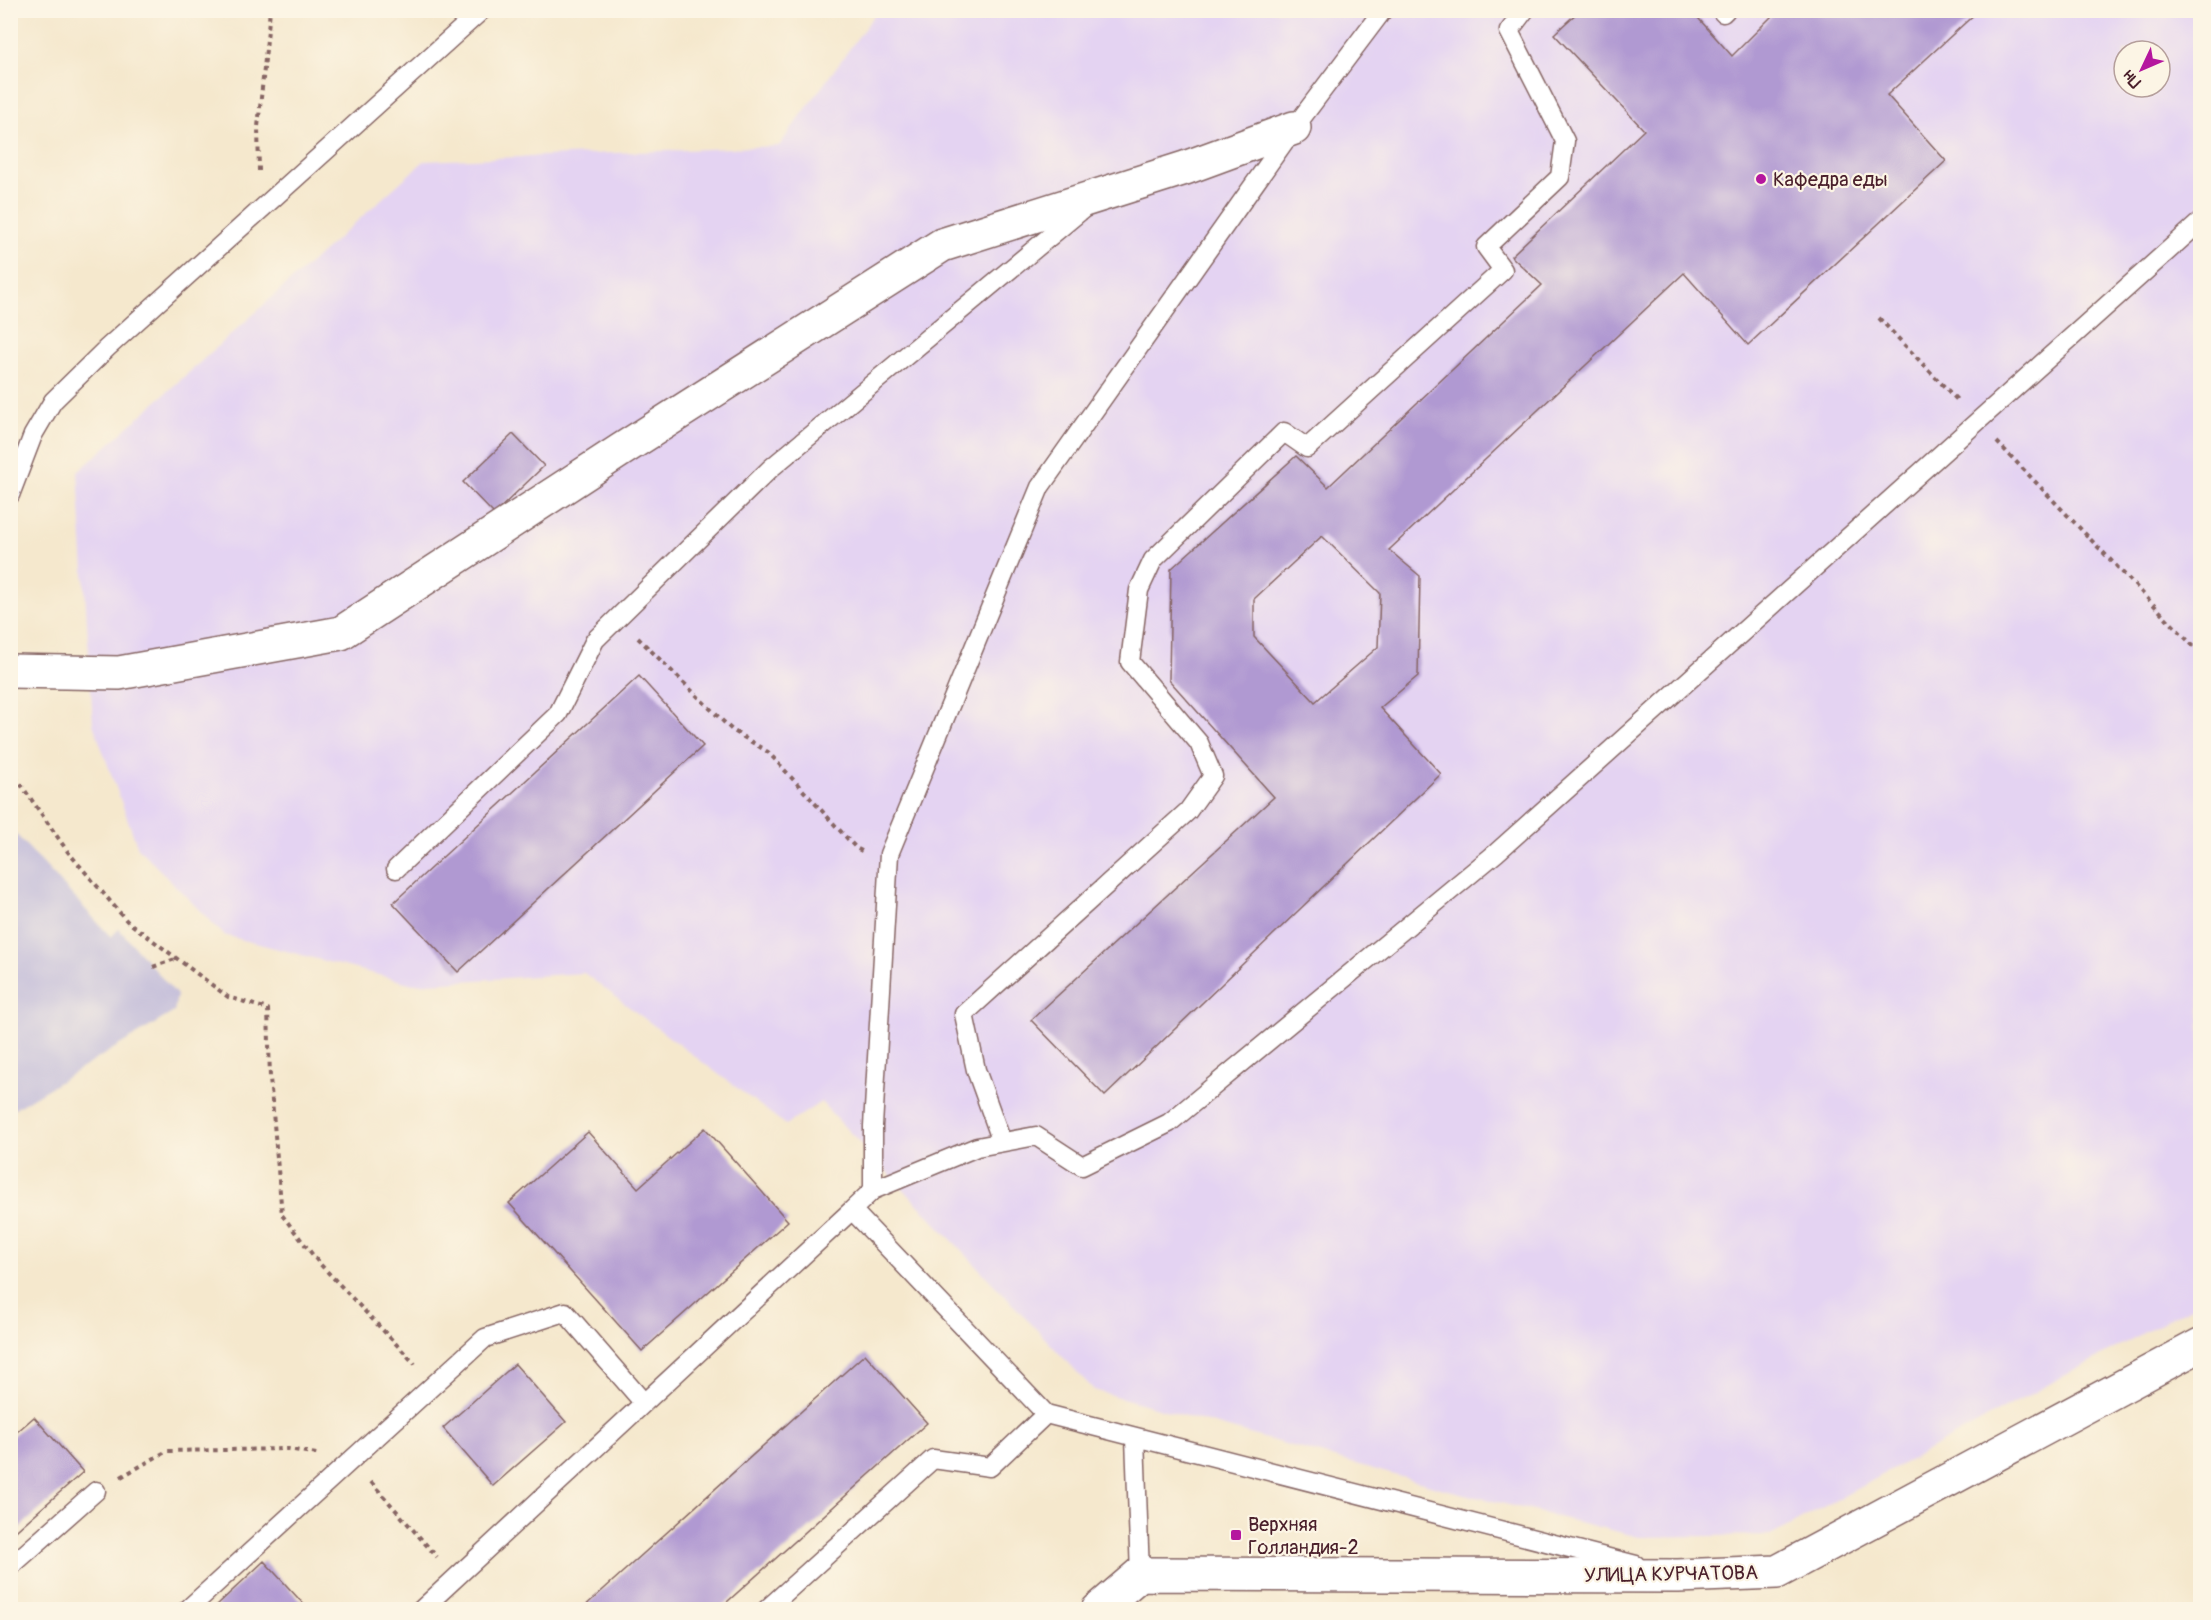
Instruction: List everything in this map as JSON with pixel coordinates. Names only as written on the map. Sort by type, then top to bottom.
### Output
[{"type":"street","points":[[10,671],[119,673],[341,633],[621,450],[942,245],[1185,168],[1294,128]]},
{"type":"street","name":"УЛИЦА КУРЧАТОВА","points":[[1140,1574],[1678,1576],[1778,1572],[2200,1345]]},
{"type":"street","points":[[1098,1610],[1140,1574]]},
{"type":"lane","points":[[10,495],[33,435],[52,401],[107,348],[482,10]]},
{"type":"lane","points":[[873,1190],[873,1126],[890,854],[1040,487],[1294,128],[1383,10]]},
{"type":"lane","points":[[1002,1142],[976,1070],[964,1014],[1188,811],[1213,776],[1199,742],[1130,662],[1139,590],[1153,560],[1284,432],[1307,448],[1503,270],[1486,247],[1560,177],[1565,141],[1509,30],[1525,10]]},
{"type":"lane","points":[[1721,10],[1723,13],[1726,10]]},
{"type":"lane","points":[[396,869],[558,714],[595,640],[771,468],[1098,196]]},
{"type":"lane","points":[[421,1610],[873,1190],[977,1147],[1036,1136],[1082,1166],[1169,1123],[1496,853],[2200,222]]},
{"type":"lane","points":[[852,1210],[1046,1414],[1678,1576]]},
{"type":"lane","points":[[187,1610],[485,1338],[565,1312],[644,1403]]},
{"type":"lane","points":[[766,1610],[933,1459],[990,1467],[1046,1414]]},
{"type":"lane","points":[[1136,1438],[1140,1574]]},
{"type":"lane","points":[[10,1567],[96,1491]]},
{"type":"path","points":[[270,10],[258,127],[259,183],[271,201]]},
{"type":"path","points":[[2096,545],[2200,653]]},
{"type":"path","points":[[595,640],[632,633],[732,730],[768,752],[856,848],[889,864]]},
{"type":"path","points":[[10,769],[68,852],[127,921],[228,997],[268,1009],[270,1078],[282,1215],[319,1263],[434,1384]]},
{"type":"path","points":[[153,967],[176,959]]},
{"type":"path","points":[[96,1491],[167,1451],[288,1449],[351,1460],[439,1559]]},
{"type":"shaded area","points":[[877,11],[2200,11],[2200,1302],[1772,1535],[1639,1537],[1444,1489],[1094,1390],[821,1102],[786,1125],[584,973],[413,984],[224,935],[138,848],[93,724],[78,472],[424,161],[779,146]]},
{"type":"shaded area","points":[[11,829],[111,937],[119,929],[177,995],[174,1012],[11,1111]]},
{"type":"building","points":[[1580,10],[1691,10],[1732,56],[1778,10],[1979,10],[1887,95],[1946,161],[1748,345],[1684,273],[1389,550],[1420,576],[1418,676],[1380,708],[1441,774],[1105,1096],[1031,1020],[1274,797],[1169,680],[1171,569],[1296,456],[1328,487],[1542,285],[1511,256],[1644,130],[1554,34]],"holes":[[[1322,536],[1380,593],[1378,647],[1315,702],[1254,637],[1254,599]]]},
{"type":"building","points":[[513,434],[544,466],[494,514],[463,482]]},
{"type":"building","points":[[639,676],[703,746],[458,972],[393,903]]},
{"type":"building","points":[[705,1128],[788,1221],[642,1351],[509,1203],[588,1132],[638,1188]]},
{"type":"building","points":[[865,1354],[927,1423],[718,1610],[586,1610],[584,1607]]},
{"type":"building","points":[[515,1364],[566,1422],[493,1486],[443,1428]]},
{"type":"building","points":[[34,1417],[83,1472],[10,1536],[10,1438]]},
{"type":"building","points":[[264,1561],[309,1610],[221,1610],[217,1605]]},
{"type":"place","name":"Кафедра еды","points":[[1761,179]]},
{"type":"place","name":"Верхняя Голландия-2","points":[[1236,1535]]}]
